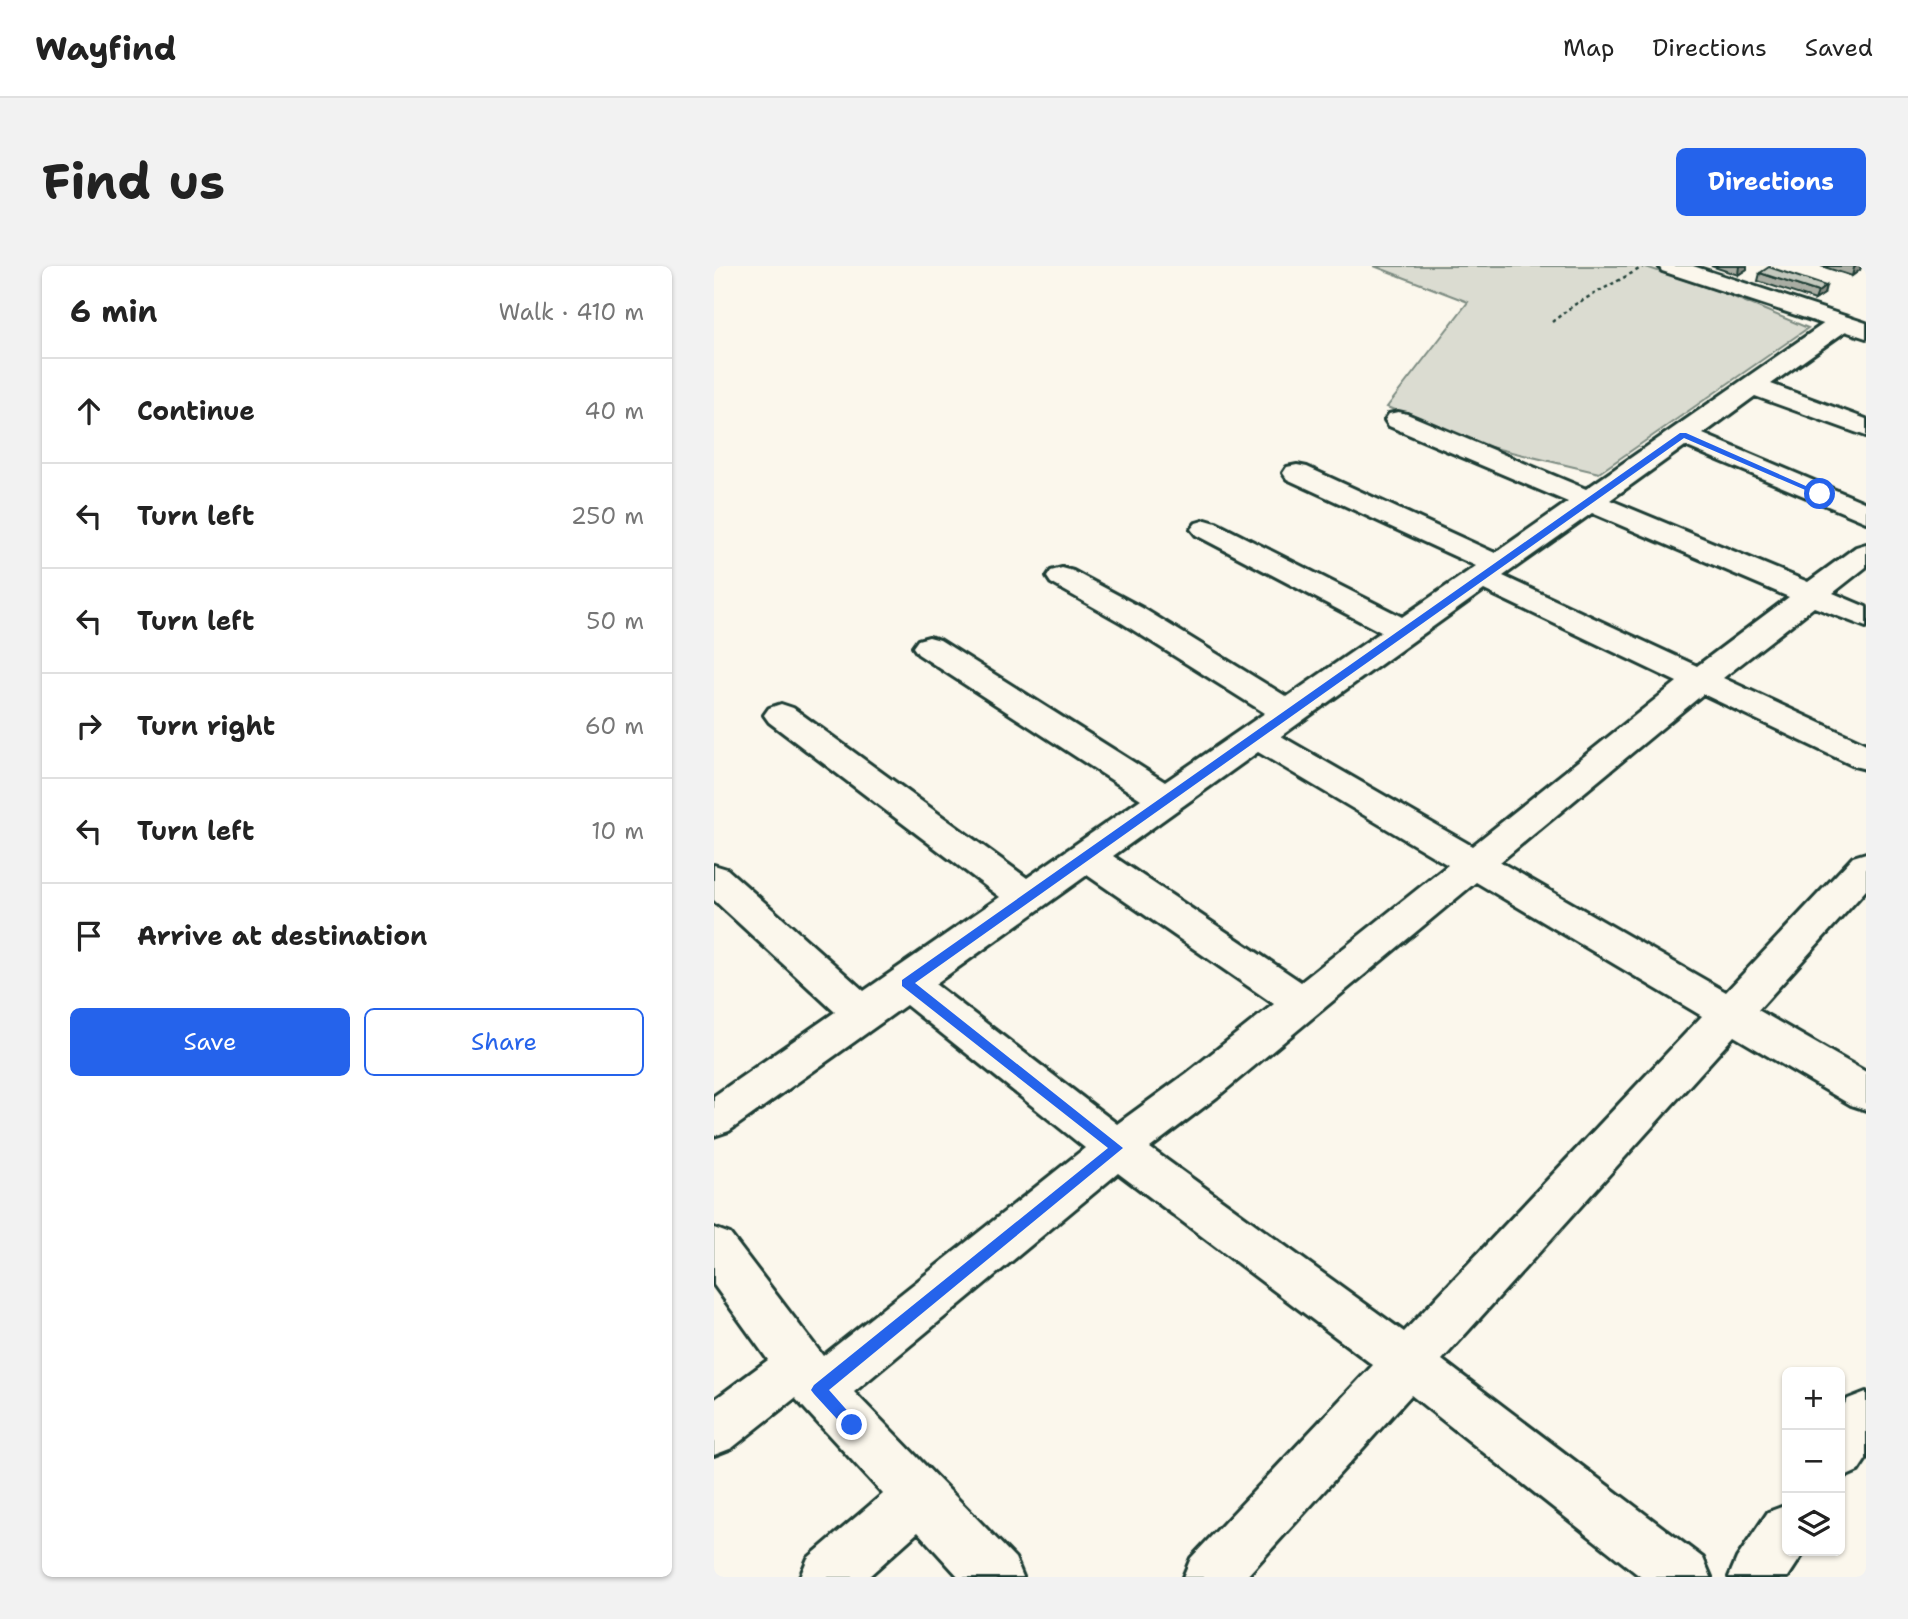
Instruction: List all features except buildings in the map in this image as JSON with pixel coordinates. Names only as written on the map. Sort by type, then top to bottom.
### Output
[{"type":"street","points":[[1670,266],[1858,320]]},
{"type":"street","points":[[714,1119],[1751,386],[1858,320]]},
{"type":"street","points":[[1751,386],[1866,428]]},
{"type":"street","points":[[1398,420],[1866,618]]},
{"type":"street","points":[[1683,435],[1866,513]]},
{"type":"street","points":[[1297,473],[1700,680],[1866,758]]},
{"type":"street","points":[[1206,529],[1404,631]]},
{"type":"street","points":[[714,1431],[809,1377],[1202,1085],[1700,680],[1866,553]]},
{"type":"street","points":[[1062,577],[1133,616],[1288,712]]},
{"type":"street","points":[[929,648],[1166,799]]},
{"type":"street","points":[[781,715],[1026,897]]},
{"type":"street","points":[[1254,735],[1866,1093]]},
{"type":"street","points":[[1085,855],[1301,1002]]},
{"type":"street","points":[[1210,1577],[1866,866]]},
{"type":"street","points":[[714,878],[862,1013]]},
{"type":"street","points":[[906,983],[1117,1148],[1408,1363],[1684,1577]]},
{"type":"street","points":[[714,1248],[809,1377],[996,1577]]},
{"type":"street","points":[[1845,1447],[1866,1416]]},
{"type":"street","points":[[827,1577],[919,1497]]},
{"type":"street","points":[[1756,1577],[1782,1538]]},
{"type":"path","points":[[1552,322],[1574,305],[1644,266]]},
{"type":"shaded area","points":[[1374,266],[1643,266],[1724,293],[1808,328],[1599,473],[1478,444],[1387,407],[1468,302]]},
{"type":"route","points":[[852,1425],[819,1390],[1117,1148],[906,983],[1683,435],[1820,494]]}]
